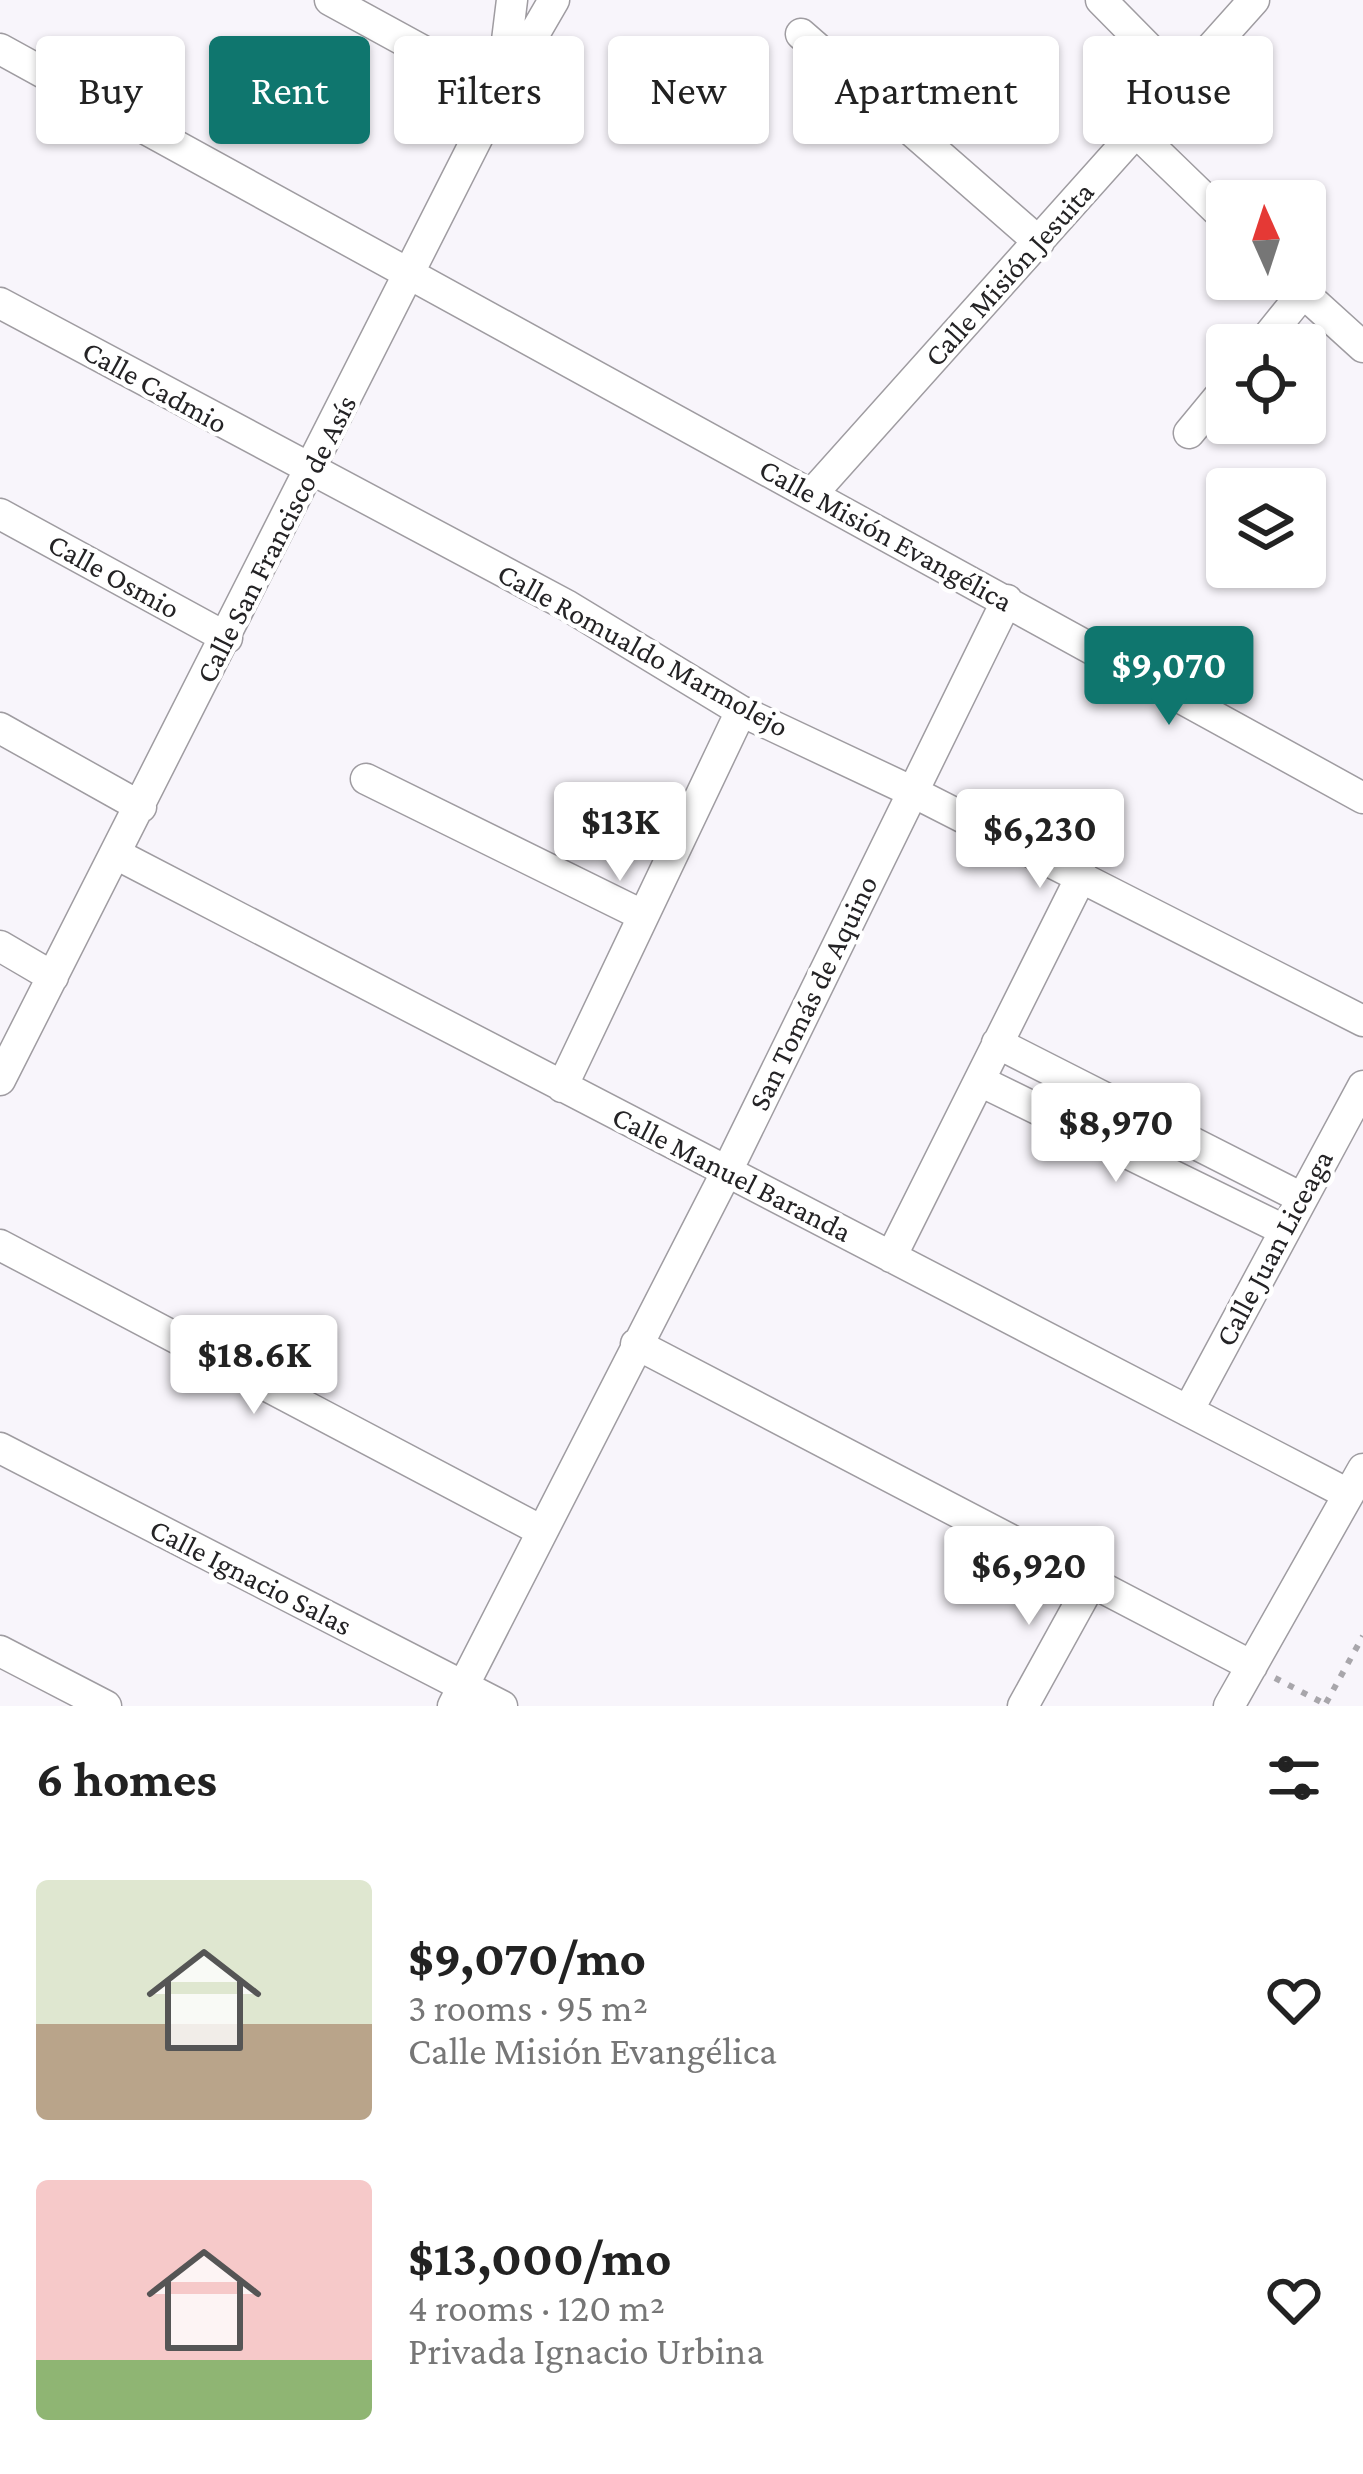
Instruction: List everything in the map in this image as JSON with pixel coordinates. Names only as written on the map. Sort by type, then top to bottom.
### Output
[{"type":"street","points":[[330,0],[396,36]]},
{"type":"street","points":[[507,36],[512,0]]},
{"type":"street","name":"Calle San Francisco de Asís","points":[[533,36],[554,0]]},
{"type":"street","points":[[1101,0],[1137,36]]},
{"type":"street","name":"Calle Misión Jesuita","points":[[1221,36],[1254,0]]},
{"type":"street","points":[[801,34],[1039,242]]},
{"type":"street","name":"Calle Misión Evangélica","points":[[0,49],[1363,798]]},
{"type":"street","name":"Calle San Francisco de Asís","points":[[0,1080],[474,144]]},
{"type":"street","name":"Calle Misión Jesuita","points":[[812,494],[1125,144]]},
{"type":"street","points":[[1148,144],[1206,200]]},
{"type":"street","points":[[1311,300],[1363,347]]},
{"type":"street","name":"Calle Cadmio","points":[[0,303],[310,471]]},
{"type":"street","points":[[1190,433],[1206,413]]},
{"type":"street","name":"Calle Romualdo Marmolejo","points":[[310,471],[568,606],[741,712],[911,790],[1363,1021]]},
{"type":"street","name":"Calle Osmio","points":[[0,514],[227,638]]},
{"type":"street","name":"San Tomás de Aquino","points":[[458,1696],[727,1171],[1007,600]]},
{"type":"street","points":[[562,1087],[741,712]]},
{"type":"street","points":[[0,728],[141,807]]},
{"type":"street","points":[[366,779],[642,915]]},
{"type":"street","name":"Calle Manuel Baranda","points":[[116,854],[1188,1412],[1356,1481]]},
{"type":"street","points":[[891,1256],[1082,875]]},
{"type":"street","points":[[0,946],[53,977]]},
{"type":"street","points":[[997,1043],[1300,1197]]},
{"type":"street","points":[[980,1082],[1282,1229]]},
{"type":"street","name":"Calle Juan Liceaga","points":[[1188,1412],[1282,1229],[1363,1087]]},
{"type":"street","points":[[0,1245],[540,1530]]},
{"type":"street","points":[[635,1344],[1252,1666]]},
{"type":"street","name":"Calle Ignacio Salas","points":[[0,1448],[458,1696],[502,1706]]},
{"type":"street","points":[[1229,1706],[1356,1481]]},
{"type":"street","points":[[1023,1706],[1092,1582]]},
{"type":"street","points":[[0,1651],[106,1706]]},
{"type":"path","points":[[1252,1666],[1324,1705],[1363,1636]]}]
